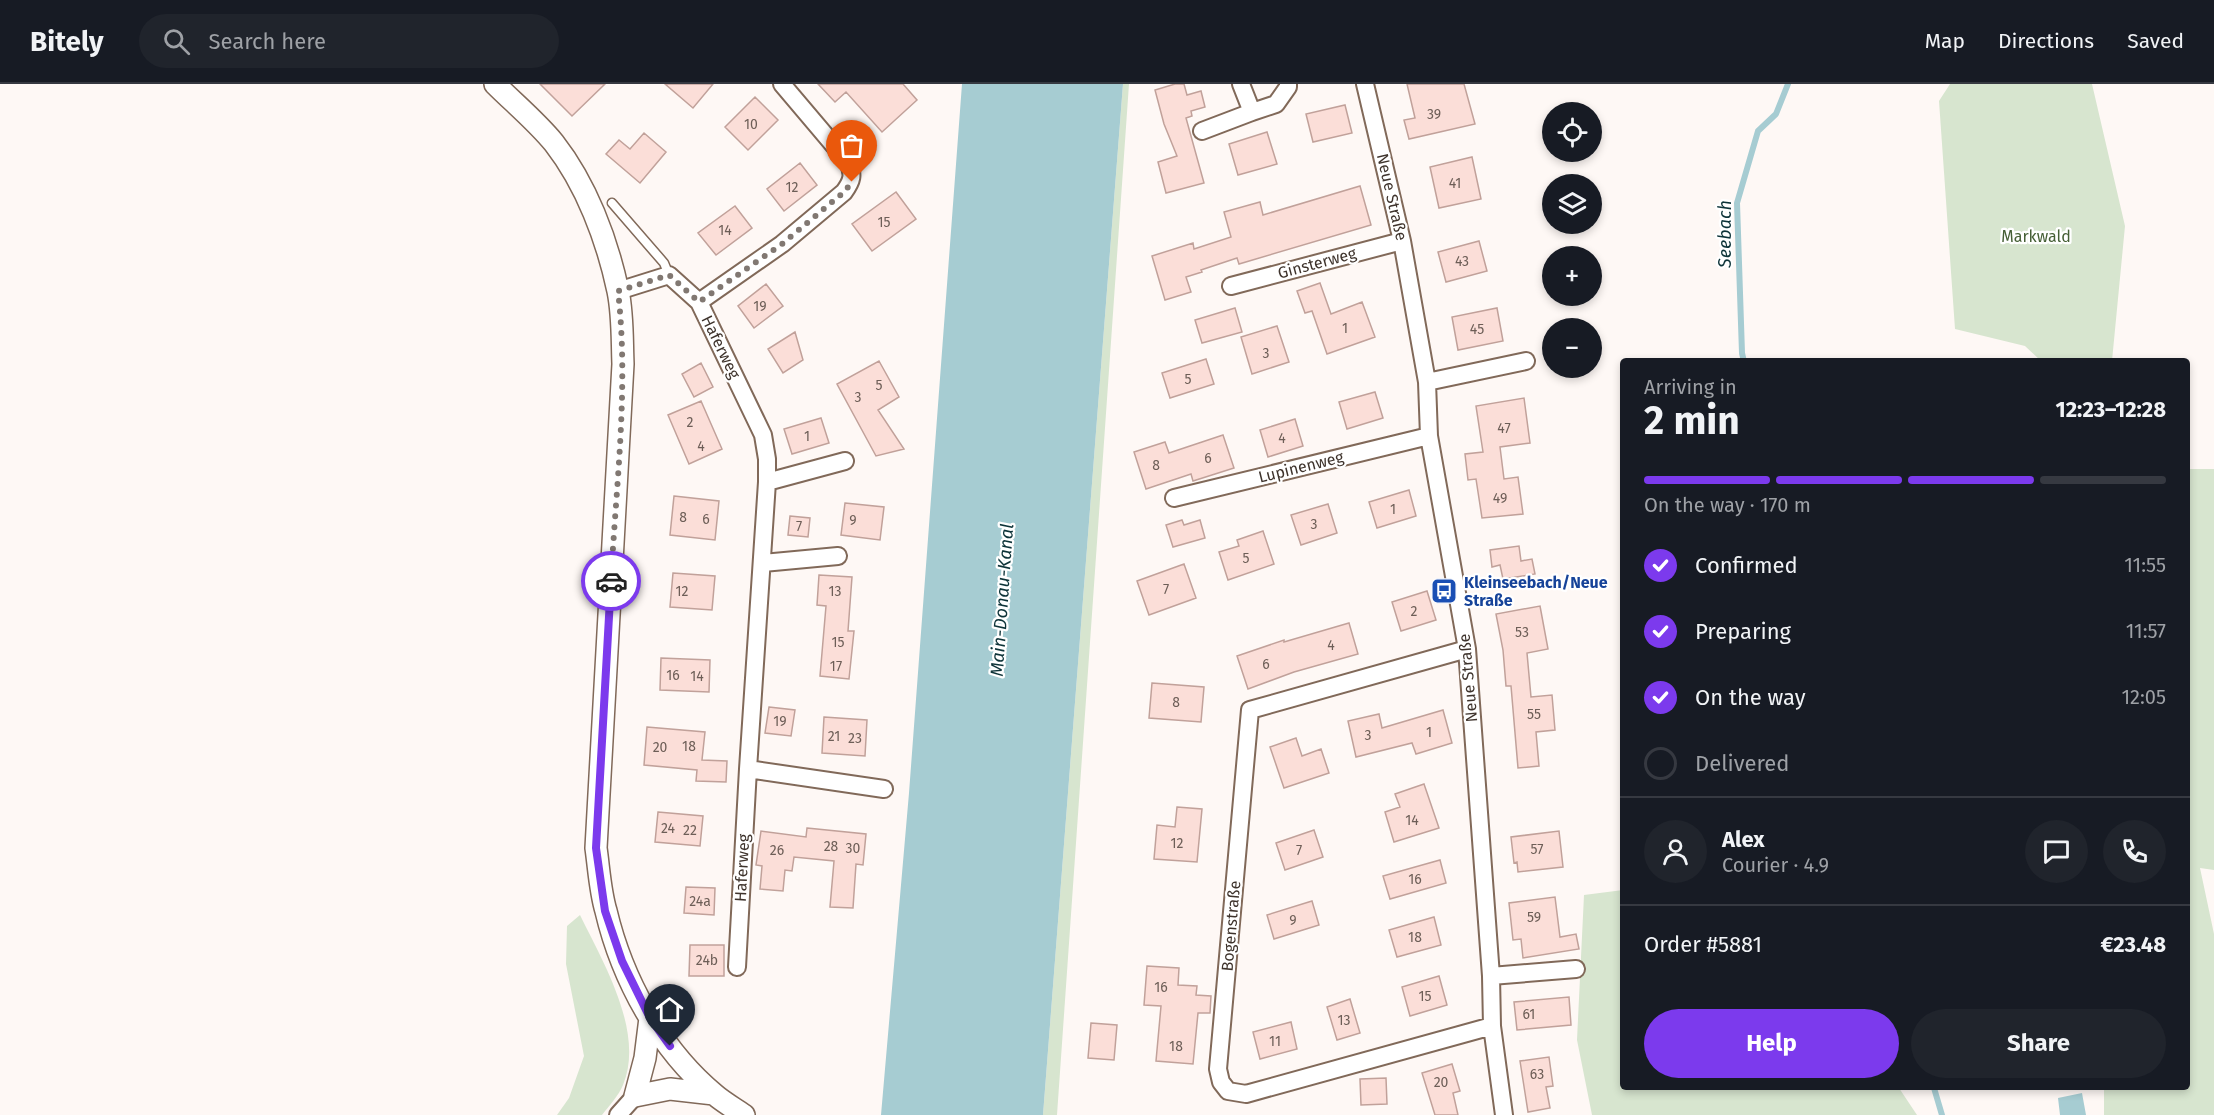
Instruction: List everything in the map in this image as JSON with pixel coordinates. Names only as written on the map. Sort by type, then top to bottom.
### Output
[{"type":"street","points":[[495,84],[553,142],[572,169],[588,201],[604,242],[618,291],[623,364],[596,848],[605,911],[622,961],[650,1018],[680,1059],[714,1094],[744,1115]]},
{"type":"street","points":[[699,302],[782,244],[844,192],[852,182],[853,171],[848,162],[782,84]]},
{"type":"street","points":[[1241,84],[1252,112]]},
{"type":"street","points":[[1202,131],[1276,104],[1288,87],[1287,84]]},
{"type":"street","name":"Neue Straße","points":[[1365,84],[1402,241],[1426,382],[1429,436],[1467,649],[1491,976],[1492,1026],[1504,1115]]},
{"type":"street","name":"Ginsterweg","points":[[1231,286],[1402,241]]},
{"type":"street","points":[[618,291],[669,275]]},
{"type":"street","name":"Haferweg","points":[[669,275],[699,302],[763,435],[767,459],[763,563],[737,967]]},
{"type":"street","points":[[1426,382],[1526,361]]},
{"type":"street","name":"Lupinenweg","points":[[1174,498],[1429,436]]},
{"type":"street","points":[[767,482],[845,461]]},
{"type":"street","points":[[763,563],[838,556]]},
{"type":"street","name":"Bogenstraße","points":[[1467,649],[1250,711],[1218,1069],[1221,1082],[1228,1091],[1246,1095],[1492,1026]]},
{"type":"street","points":[[748,769],[884,789]]},
{"type":"street","points":[[1491,976],[1576,969]]},
{"type":"street","points":[[618,1115],[635,1096],[645,1058],[650,1018]]},
{"type":"street","points":[[635,1096],[670,1089],[714,1094]]},
{"type":"lane","points":[[612,203],[664,263],[669,275]]},
{"type":"green space","points":[[1123,84],[1129,84],[1057,1115],[1043,1115]]},
{"type":"green space","name":"Markwald","points":[[1950,84],[2092,84],[2125,226],[2112,358],[2038,358],[2025,346],[1955,329],[1939,101]]},
{"type":"green space","points":[[2190,469],[2214,469],[2214,870],[2200,868],[2214,934],[2214,1115],[2104,1115],[2104,1090],[2190,1090]]},
{"type":"green space","points":[[1620,890],[1620,1090],[1900,1090],[1917,1115],[1592,1115],[1577,1040],[1584,895]]},
{"type":"green space","points":[[580,915],[610,975],[618,998],[629,1043],[628,1064],[621,1089],[602,1115],[557,1115],[569,1098],[584,1056],[566,964],[567,926]]},
{"type":"water","name":"Main-Donau-Kanal","points":[[962,84],[1123,84],[1043,1115],[881,1115],[909,793]]},
{"type":"water","points":[[2082,1093],[2086,1115],[2060,1115],[2058,1098]]},
{"type":"building","points":[[540,84],[605,84],[572,116]]},
{"type":"building","points":[[665,84],[713,84],[693,108]]},
{"type":"building","points":[[818,84],[903,84],[917,100],[882,132],[846,92],[835,102]]},
{"type":"building","points":[[1175,84],[1184,84],[1187,95],[1201,91],[1205,107],[1191,111],[1192,116],[1186,118],[1204,183],[1166,193],[1158,162],[1177,156],[1164,124],[1155,90]]},
{"type":"building","points":[[1407,84],[1464,84],[1475,124],[1409,139],[1404,120],[1415,118]]},
{"type":"building","points":[[755,97],[778,120],[748,150],[725,127]]},
{"type":"building","points":[[1345,105],[1352,133],[1313,142],[1306,114]]},
{"type":"building","points":[[1267,132],[1277,164],[1238,175],[1229,144]]},
{"type":"building","points":[[644,133],[666,152],[640,183],[606,154],[619,140],[630,149]]},
{"type":"building","points":[[1472,157],[1481,199],[1439,208],[1430,167]]},
{"type":"building","points":[[800,163],[817,185],[784,211],[767,189]]},
{"type":"building","points":[[1360,186],[1371,225],[1239,264],[1237,258],[1201,270],[1202,272],[1186,277],[1191,292],[1165,300],[1152,256],[1193,243],[1194,249],[1231,237],[1224,212],[1260,202],[1263,215]]},
{"type":"building","points":[[896,192],[916,219],[872,251],[852,224]]},
{"type":"building","points":[[735,206],[752,228],[716,255],[698,233]]},
{"type":"building","points":[[1479,241],[1487,271],[1446,282],[1438,252]]},
{"type":"building","points":[[1320,283],[1331,314],[1362,302],[1375,337],[1327,354],[1312,311],[1305,313],[1297,291]]},
{"type":"building","points":[[766,284],[783,306],[754,328],[738,306]]},
{"type":"building","points":[[1235,308],[1242,332],[1202,343],[1195,320]]},
{"type":"building","points":[[1497,308],[1503,341],[1458,350],[1452,317]]},
{"type":"building","points":[[1277,326],[1289,362],[1252,374],[1241,337]]},
{"type":"building","points":[[795,332],[803,360],[783,373],[768,349]]},
{"type":"building","points":[[1206,359],[1214,384],[1170,398],[1162,373]]},
{"type":"building","points":[[879,361],[899,397],[878,410],[904,449],[876,456],[837,384]]},
{"type":"building","points":[[701,363],[713,387],[694,397],[682,374]]},
{"type":"building","points":[[1375,392],[1383,418],[1347,429],[1339,402]]},
{"type":"building","points":[[1524,398],[1530,443],[1500,447],[1504,479],[1518,477],[1523,514],[1482,518],[1476,479],[1468,480],[1465,454],[1483,452],[1476,406]]},
{"type":"building","points":[[701,401],[722,449],[689,464],[668,415]]},
{"type":"building","points":[[821,418],[829,443],[792,454],[784,429]]},
{"type":"building","points":[[1295,419],[1303,446],[1268,457],[1260,430]]},
{"type":"building","points":[[1223,435],[1234,468],[1193,481],[1191,474],[1146,489],[1134,452],[1165,442],[1169,453]]},
{"type":"building","points":[[1409,490],[1416,516],[1377,528],[1369,502]]},
{"type":"building","points":[[674,496],[719,501],[715,540],[670,535]]},
{"type":"building","points":[[845,503],[884,507],[880,540],[841,535]]},
{"type":"building","points":[[1328,504],[1337,533],[1301,545],[1291,515]]},
{"type":"building","points":[[790,516],[810,518],[808,537],[788,535]]},
{"type":"building","points":[[1182,520],[1184,525],[1200,520],[1205,538],[1173,547],[1166,525]]},
{"type":"building","points":[[1263,531],[1274,564],[1228,580],[1219,552],[1239,546],[1237,540]]},
{"type":"building","points":[[1519,546],[1521,561],[1532,559],[1535,574],[1503,579],[1500,565],[1492,567],[1490,550]]},
{"type":"building","points":[[1184,564],[1196,598],[1149,615],[1137,581]]},
{"type":"building","points":[[673,573],[715,576],[712,610],[670,607]]},
{"type":"building","points":[[819,575],[852,577],[848,631],[854,631],[849,679],[820,676],[826,606],[817,605]]},
{"type":"building","points":[[1427,591],[1436,620],[1401,631],[1392,602]]},
{"type":"building","points":[[1540,606],[1548,649],[1527,653],[1531,697],[1552,695],[1555,730],[1536,732],[1539,766],[1518,768],[1511,686],[1506,686],[1503,650],[1496,614]]},
{"type":"building","points":[[1349,623],[1358,654],[1294,672],[1248,689],[1237,656],[1284,640],[1284,642]]},
{"type":"building","points":[[661,658],[710,660],[709,692],[660,690]]},
{"type":"building","points":[[1152,683],[1204,687],[1201,722],[1149,718]]},
{"type":"building","points":[[769,707],[795,710],[791,736],[765,733]]},
{"type":"building","points":[[1443,710],[1452,743],[1416,754],[1412,743],[1356,757],[1348,721],[1379,714],[1382,728]]},
{"type":"building","points":[[824,717],[867,720],[865,756],[822,753]]},
{"type":"building","points":[[647,727],[705,732],[702,760],[727,761],[726,782],[696,781],[697,770],[644,765]]},
{"type":"building","points":[[1296,738],[1302,756],[1321,749],[1329,773],[1284,788],[1270,747]]},
{"type":"building","points":[[1424,784],[1439,828],[1394,842],[1385,812],[1400,807],[1395,794]]},
{"type":"building","points":[[1177,807],[1202,809],[1197,862],[1154,859],[1157,825],[1175,827]]},
{"type":"building","points":[[658,812],[703,816],[700,846],[655,842]]},
{"type":"building","points":[[807,828],[866,834],[863,865],[856,864],[853,908],[830,907],[834,861],[794,857],[792,871],[785,870],[783,891],[760,889],[762,866],[756,865],[761,831],[806,837]]},
{"type":"building","points":[[1314,830],[1323,857],[1285,870],[1276,843]]},
{"type":"building","points":[[1559,831],[1563,867],[1518,872],[1517,862],[1514,863],[1511,837]]},
{"type":"building","points":[[1440,860],[1446,883],[1390,899],[1383,876]]},
{"type":"building","points":[[686,887],[715,888],[714,915],[684,913]]},
{"type":"building","points":[[1555,897],[1560,937],[1576,934],[1579,949],[1523,958],[1521,939],[1513,940],[1509,903]]},
{"type":"building","points":[[1312,901],[1319,925],[1274,939],[1267,915]]},
{"type":"building","points":[[1434,917],[1441,945],[1397,957],[1389,930]]},
{"type":"building","points":[[690,945],[724,945],[724,976],[689,976]]},
{"type":"building","points":[[1147,966],[1179,968],[1178,985],[1197,986],[1196,995],[1211,996],[1210,1013],[1198,1013],[1193,1064],[1156,1061],[1161,1006],[1144,1005]]},
{"type":"building","points":[[1439,976],[1447,1005],[1410,1016],[1402,987]]},
{"type":"building","points":[[1569,997],[1571,1025],[1517,1030],[1514,1002]]},
{"type":"building","points":[[1350,999],[1360,1033],[1337,1040],[1327,1007]]},
{"type":"building","points":[[1291,1022],[1297,1049],[1260,1059],[1253,1032]]},
{"type":"building","points":[[1091,1023],[1117,1025],[1114,1060],[1088,1058]]},
{"type":"building","points":[[1549,1057],[1553,1086],[1546,1087],[1550,1108],[1528,1112],[1520,1061]]},
{"type":"building","points":[[1452,1064],[1460,1091],[1453,1093],[1458,1115],[1435,1115],[1422,1073]]},
{"type":"building","points":[[1386,1078],[1387,1104],[1361,1105],[1360,1079]]},
{"type":"waterway","name":"Seebach","points":[[1743,358],[1737,203],[1758,131],[1776,114],[1788,84]]},
{"type":"waterway","name":"Seebach","points":[[1935,1090],[1942,1115]]},
{"type":"way so far","points":[[611,581],[623,364],[618,291],[669,275],[699,302],[782,244],[844,192],[852,182]]},
{"type":"place","name":"Kleinseebach/Neue Straße","points":[[1444,591]]},
{"type":"route","points":[[611,581],[596,848],[605,911],[622,961],[650,1018],[670,1046]]}]
